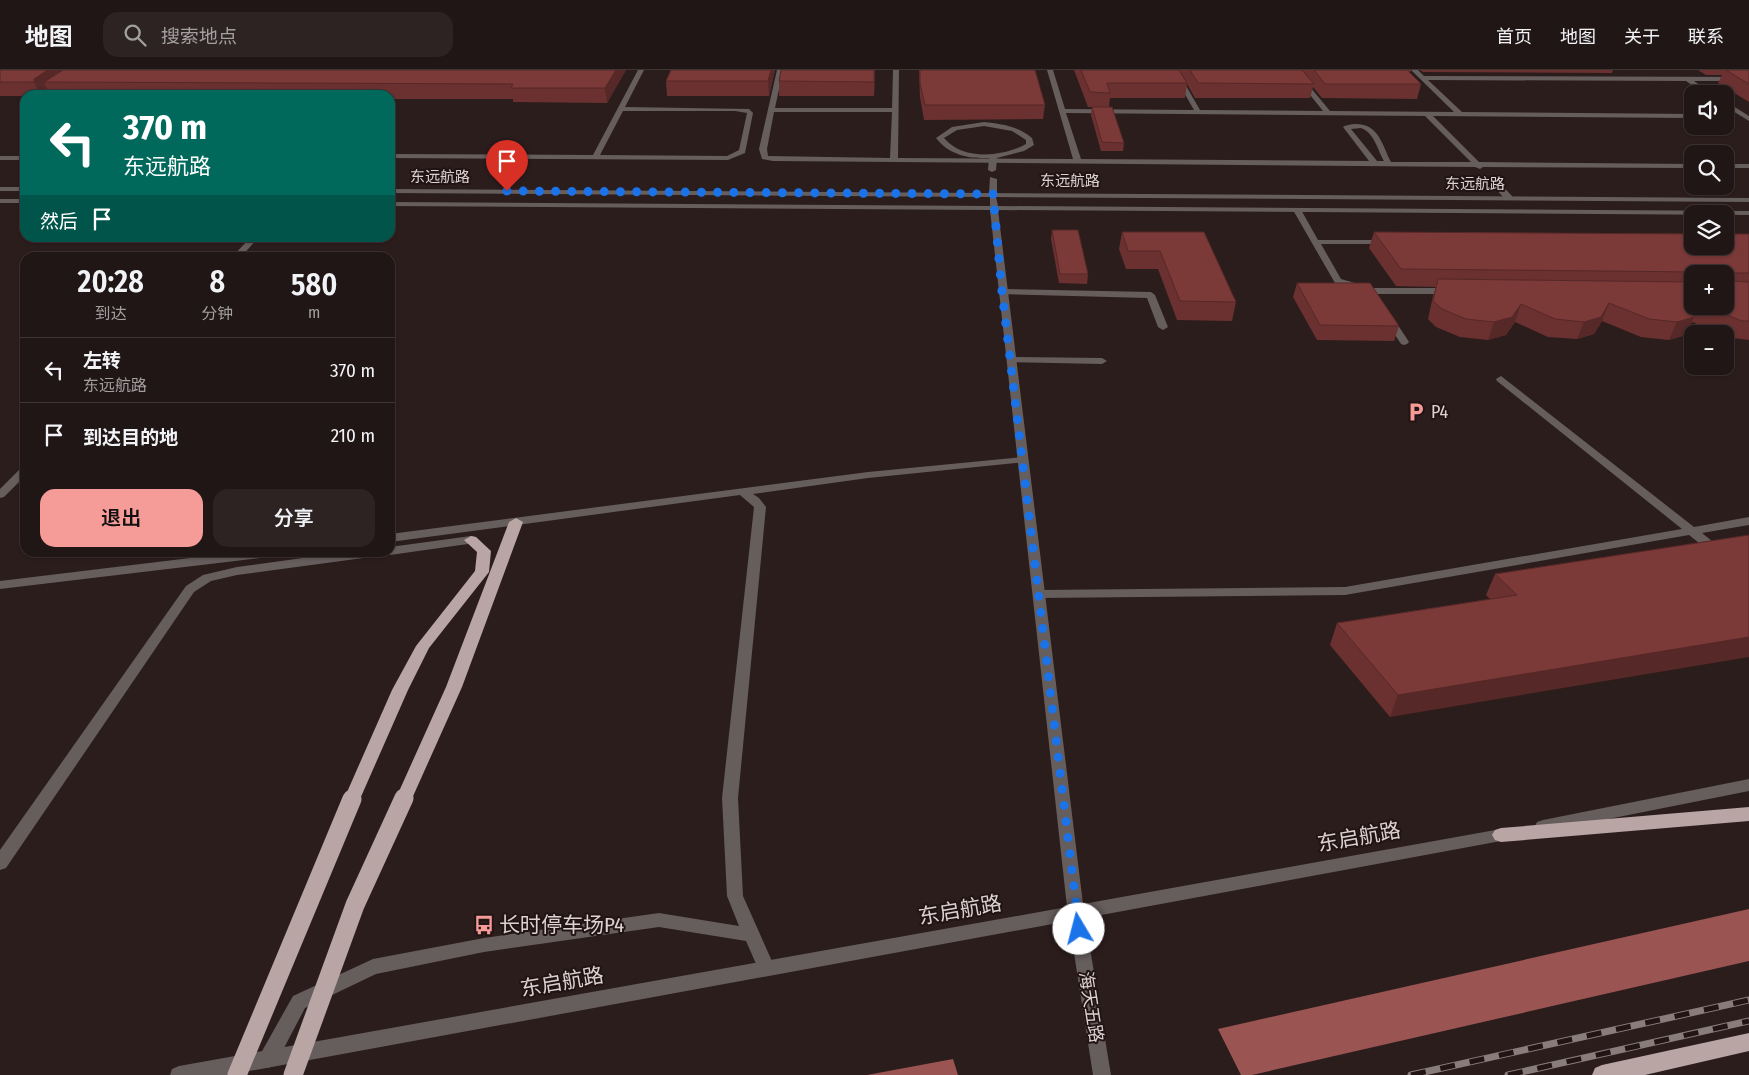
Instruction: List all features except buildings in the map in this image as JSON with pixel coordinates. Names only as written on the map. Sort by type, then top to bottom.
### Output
[{"type":"highway","points":[[293,1075],[355,905],[454,687],[516,522]]},
{"type":"highway","points":[[237,1075],[352,799],[400,690],[423,646],[482,572],[484,551],[471,540]]},
{"type":"highway","points":[[1501,835],[1749,814]]},
{"type":"highway","points":[[1602,1075],[1749,1042]]},
{"type":"street","points":[[52,90],[86,70]]},
{"type":"street","points":[[595,158],[641,70]]},
{"type":"street","points":[[780,70],[763,148],[765,156],[786,160],[993,159],[1078,162],[1684,166]]},
{"type":"street","points":[[894,160],[896,70]]},
{"type":"street","points":[[1050,70],[1078,162]]},
{"type":"street","points":[[1174,70],[1198,112]]},
{"type":"street","points":[[1293,70],[1329,114]]},
{"type":"street","points":[[1414,70],[1460,114]]},
{"type":"street","points":[[1615,70],[1629,80]]},
{"type":"street","points":[[1422,78],[1749,79]]},
{"type":"street","points":[[1689,80],[1696,85]]},
{"type":"street","points":[[395,156],[733,157],[742,151],[750,113],[746,110],[735,109],[620,109]]},
{"type":"street","points":[[1734,109],[1747,117]]},
{"type":"street","points":[[771,110],[895,110]]},
{"type":"street","points":[[1062,112],[1684,116]]},
{"type":"street","points":[[1427,114],[1484,172]]},
{"type":"street","points":[[1734,116],[1747,117]]},
{"type":"street","points":[[984,124],[1013,128],[1024,133],[1030,139],[1030,145],[1022,150],[993,159],[955,152],[944,146],[940,138],[946,132],[955,128],[984,124]]},
{"type":"street","points":[[1374,163],[1346,127],[1360,126],[1368,128],[1385,152],[1385,157],[1389,164]]},
{"type":"street","points":[[0,158],[20,158]]},
{"type":"street","points":[[992,170],[993,159]]},
{"type":"street","points":[[1734,166],[1749,166]]},
{"type":"street","points":[[993,179],[993,194]]},
{"type":"street","points":[[1493,181],[1510,198]]},
{"type":"street","points":[[0,189],[20,189]]},
{"type":"street","name":"东远航路","points":[[395,191],[1749,200]]},
{"type":"street","name":"海天五路","points":[[993,194],[1002,292],[1076,911],[1102,1075]]},
{"type":"street","points":[[0,201],[20,201]]},
{"type":"street","name":"东远航路","points":[[395,204],[1684,213]]},
{"type":"street","points":[[1297,210],[1338,281],[1374,294],[1459,291]]},
{"type":"street","name":"东远航路","points":[[1734,213],[1749,213]]},
{"type":"street","points":[[241,252],[250,242]]},
{"type":"street","points":[[1316,242],[1395,242]]},
{"type":"street","points":[[1002,292],[1151,295],[1163,328]]},
{"type":"street","points":[[1385,312],[1404,342]]},
{"type":"street","points":[[1011,360],[1102,361]]},
{"type":"street","points":[[1501,379],[1720,554]]},
{"type":"street","points":[[395,537],[868,475],[1022,460]]},
{"type":"street","points":[[0,495],[20,475]]},
{"type":"street","points":[[743,492],[755,500],[760,507],[730,798],[735,896],[766,968]]},
{"type":"street","points":[[1039,594],[1346,590],[1749,521]]},
{"type":"street","points":[[395,550],[471,540]]},
{"type":"street","points":[[0,585],[234,557]]},
{"type":"street","points":[[0,863],[190,589],[207,578],[237,571],[341,557]]},
{"type":"street","name":"东启航路","points":[[179,1075],[1501,835],[1749,785]]},
{"type":"street","points":[[268,1059],[299,1002],[373,967],[484,944],[660,920],[752,935]]},
{"type":"shaded area","points":[[1749,909],[1749,961],[1252,1075],[1241,1075],[1218,1029]]},
{"type":"shaded area","points":[[953,1059],[958,1075],[867,1075]]},
{"type":"railway","points":[[1411,1075],[1749,1000]]},
{"type":"railway","points":[[1508,1075],[1749,1021]]},
{"type":"place","name":"P4","points":[[1416,412]]},
{"type":"place","name":"长时停车场P4","points":[[484,925]]},
{"type":"route","points":[[507,191],[993,194],[1002,292],[1079,929]]}]
